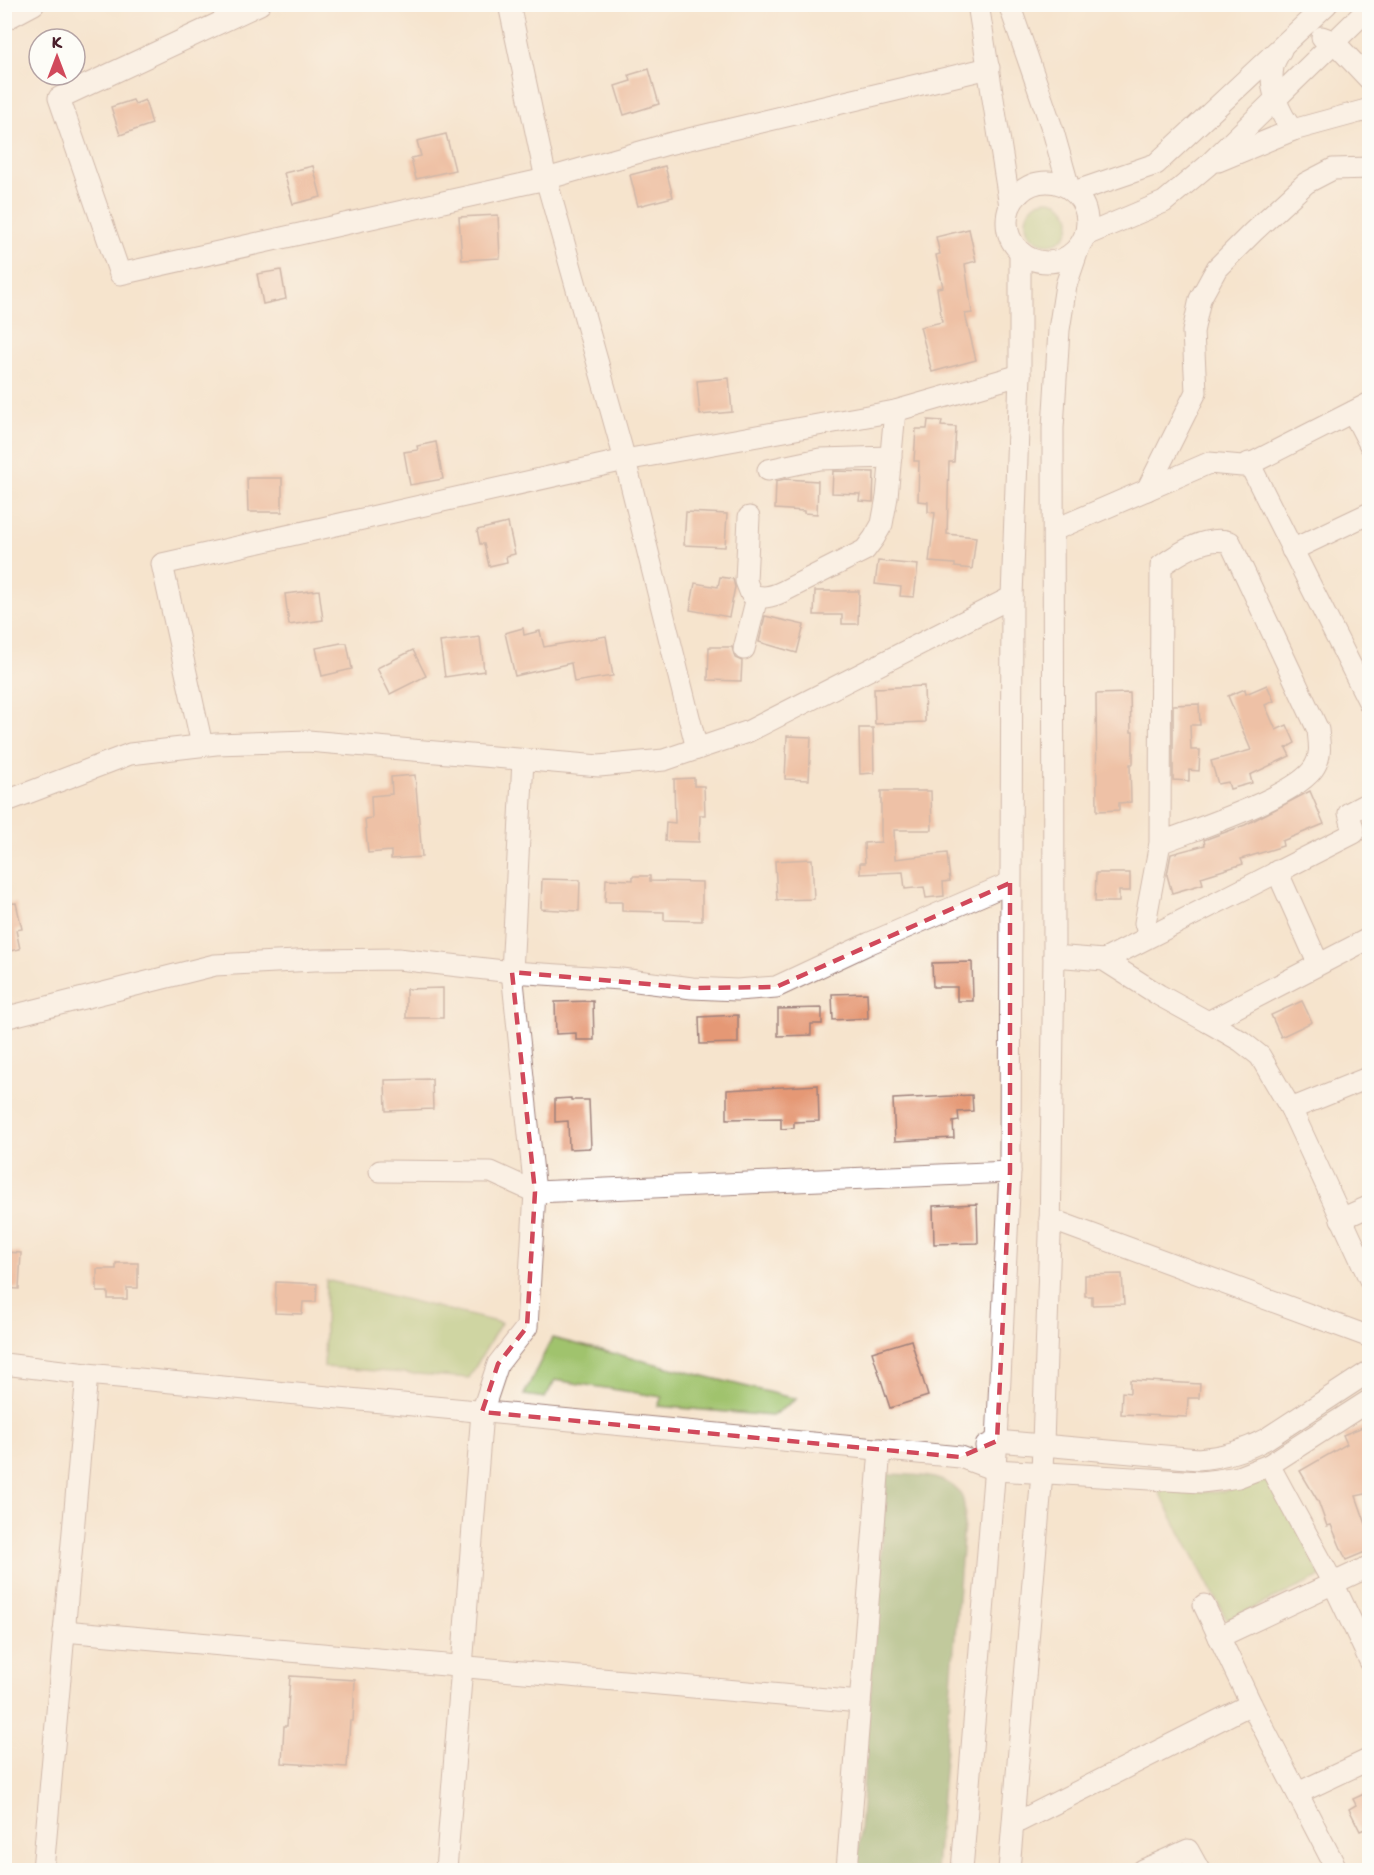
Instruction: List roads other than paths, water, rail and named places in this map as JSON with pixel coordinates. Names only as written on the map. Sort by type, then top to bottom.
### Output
[{"type":"street","points":[[4,20],[34,4]]},
{"type":"street","points":[[260,4],[59,98],[120,274],[546,179],[668,144],[989,68]]},
{"type":"street","points":[[509,4],[546,179],[625,460],[697,749]]},
{"type":"street","points":[[978,4],[1010,206]]},
{"type":"street","points":[[1009,4],[1072,190],[1086,209],[1088,222],[1066,285],[1059,330],[1053,428],[1054,956],[1050,1219],[1042,1473],[1009,1870]]},
{"type":"street","points":[[1326,4],[1156,164],[1072,190],[1056,183],[1042,182],[1029,186],[1018,194],[1006,218],[1007,230],[1012,242],[1031,260],[1044,263],[1057,262],[1070,256],[1082,241],[1164,202],[1207,166],[1370,7]]},
{"type":"street","points":[[1293,129],[1282,114],[1272,81],[1273,65],[1291,38],[1316,34],[1333,41],[1370,80]]},
{"type":"street","points":[[1207,166],[1293,129],[1370,109]]},
{"type":"street","points":[[1147,490],[1196,392],[1193,332],[1200,299],[1217,268],[1306,183],[1333,169],[1370,168]]},
{"type":"street","points":[[962,1870],[997,1441],[1010,1172],[1012,597],[1020,375],[1020,252]]},
{"type":"street","points":[[202,745],[162,564],[625,460],[895,411],[1020,375]]},
{"type":"street","points":[[1054,530],[1209,463],[1242,466],[1361,407],[1370,445]]},
{"type":"street","points":[[749,517],[746,581],[751,594],[757,597],[770,597],[782,592],[865,550],[882,524],[895,411]]},
{"type":"street","points":[[768,470],[820,459],[891,457]]},
{"type":"street","points":[[1249,463],[1370,704]]},
{"type":"street","points":[[1292,550],[1370,513]]},
{"type":"street","points":[[1149,936],[1145,923],[1160,843],[1161,566],[1171,558],[1205,541],[1220,539],[1230,542],[1318,730],[1320,749],[1317,764],[1309,776],[1278,796],[1160,843]]},
{"type":"street","points":[[744,649],[757,597]]},
{"type":"street","points":[[4,801],[130,754],[202,745],[308,741],[599,766],[664,760],[747,732],[1012,597]]},
{"type":"street","points":[[446,1870],[482,1412],[498,1364],[528,1327],[535,1192],[512,972],[523,760]]},
{"type":"street","points":[[1104,960],[1354,832],[1349,813],[1370,802]]},
{"type":"street","points":[[1277,871],[1318,963]]},
{"type":"street","points":[[4,1018],[215,965],[398,959],[512,972],[621,979],[692,988],[737,990],[776,987],[870,943],[1010,883]]},
{"type":"street","points":[[1208,1022],[1370,938]]},
{"type":"street","points":[[1054,956],[1104,960],[1159,995],[1241,1041],[1260,1056],[1291,1109],[1370,1280]]},
{"type":"street","points":[[1291,1109],[1369,1077]]},
{"type":"street","points":[[380,1171],[491,1172],[535,1192],[1010,1172]]},
{"type":"street","points":[[1341,1219],[1370,1206]]},
{"type":"street","points":[[1050,1219],[1370,1336]]},
{"type":"street","points":[[4,1364],[87,1374],[960,1457],[995,1470],[1201,1482],[1238,1477],[1269,1465],[1370,1400]]},
{"type":"street","points":[[960,1457],[997,1441],[1198,1459],[1225,1456],[1252,1447],[1266,1439],[1370,1371]]},
{"type":"street","points":[[43,1870],[87,1374]]},
{"type":"street","points":[[847,1870],[880,1449]]},
{"type":"street","points":[[1269,1465],[1333,1583],[1370,1661]]},
{"type":"street","points":[[1219,1637],[1370,1566]]},
{"type":"street","points":[[1204,1605],[1251,1704],[1337,1870]]},
{"type":"street","points":[[64,1631],[860,1702]]},
{"type":"street","points":[[1014,1824],[1251,1704]]},
{"type":"street","points":[[1298,1793],[1370,1759]]},
{"type":"street","points":[[1143,1870],[1188,1850],[1199,1870]]}]
